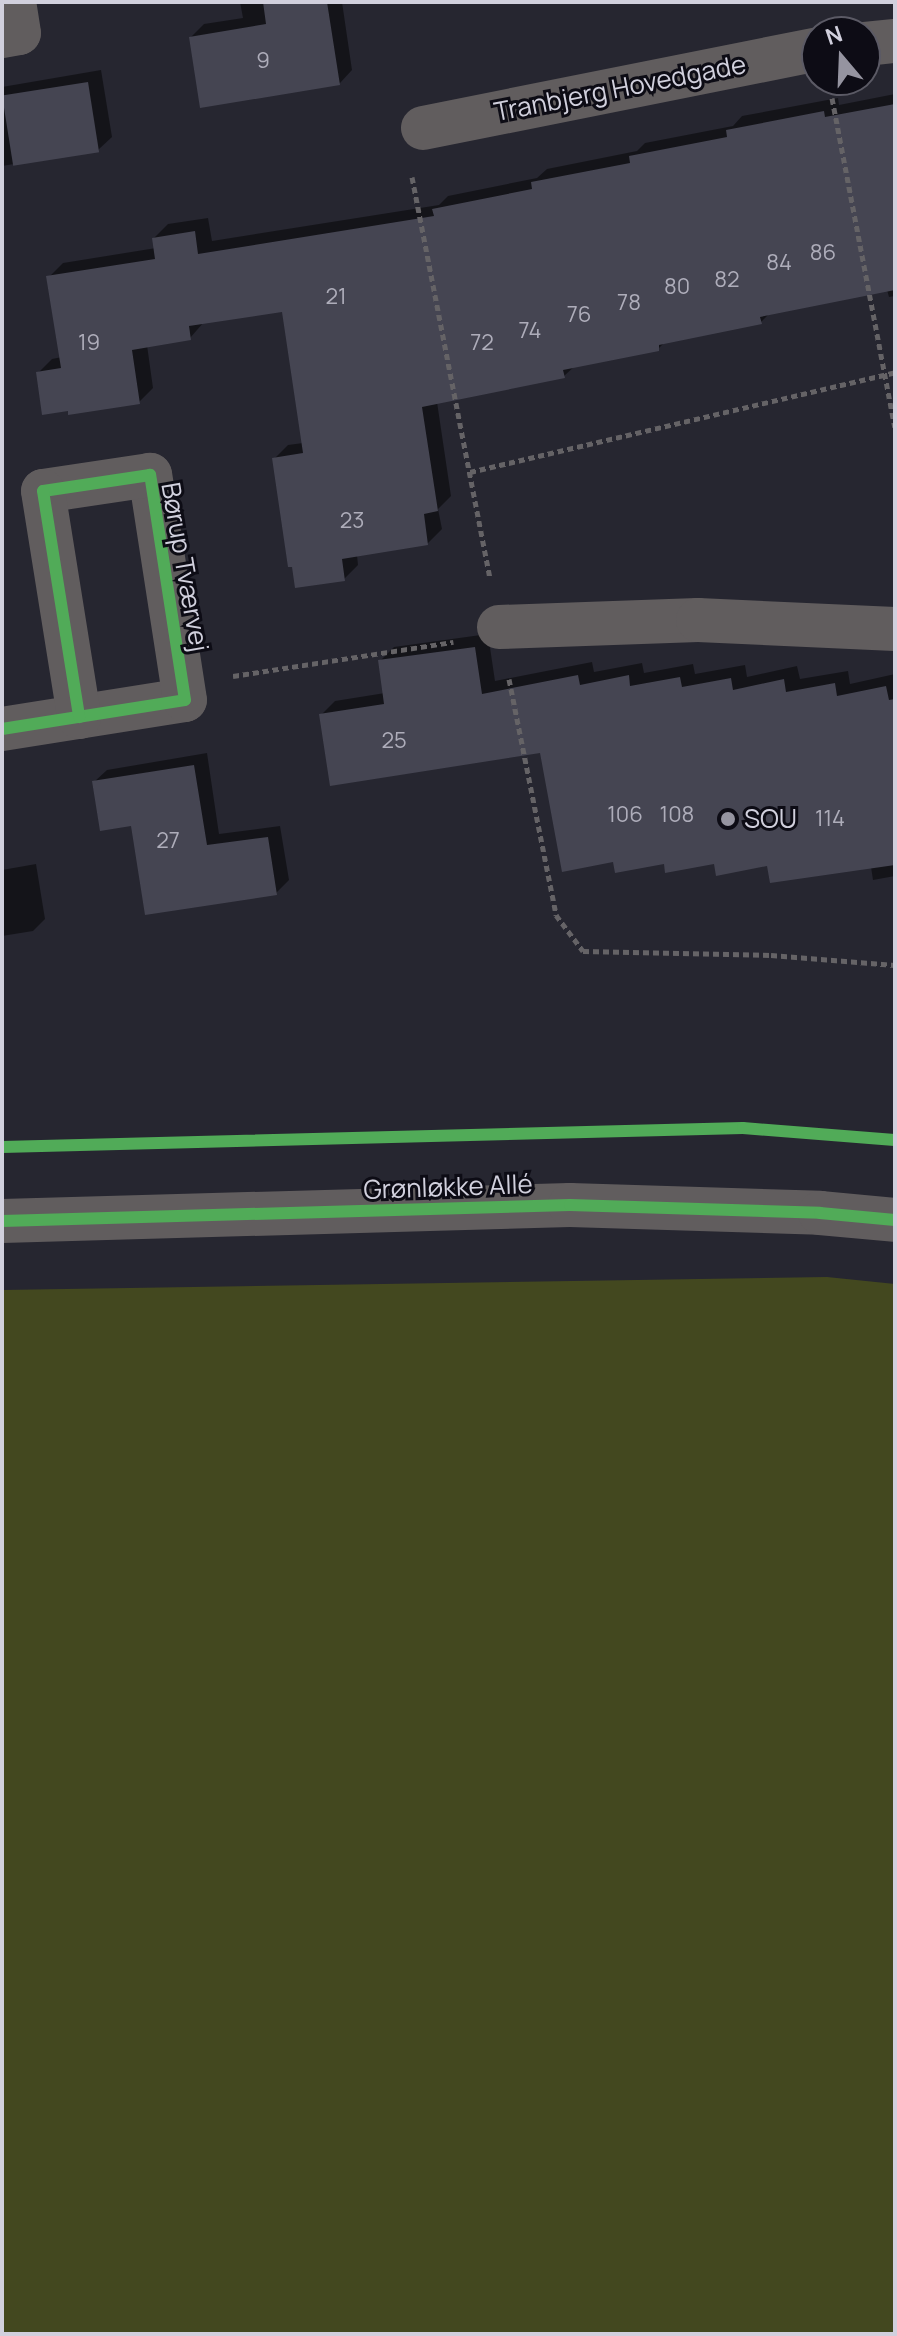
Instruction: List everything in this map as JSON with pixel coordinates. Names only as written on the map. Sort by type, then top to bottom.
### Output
[{"type":"street","points":[[2,36],[19,33],[14,2]]},
{"type":"street","name":"Tranbjerg Hovedgade","points":[[423,128],[801,52]]},
{"type":"street","name":"Børup Tværvej","points":[[79,717],[43,491],[150,475],[185,700]]},
{"type":"street","points":[[484,633],[698,620],[895,629]]},
{"type":"street","points":[[2,729],[185,700]]},
{"type":"street","name":"Grønløkke Allé","points":[[2,1221],[570,1205],[820,1213],[895,1220]]},
{"type":"path","points":[[832,96],[895,427]]},
{"type":"path","points":[[470,472],[895,372]]},
{"type":"path","points":[[185,700],[204,681],[484,633]]},
{"type":"green space","points":[[827,1277],[895,1284],[895,2334],[2,2334],[2,1290]]},
{"type":"building","points":[[263,2],[327,2],[340,85],[200,108],[189,37],[266,24]]},
{"type":"building","points":[[88,82],[99,152],[13,166],[2,96]]},
{"type":"building","points":[[895,104],[895,290],[760,317],[762,324],[659,345],[659,351],[563,370],[565,378],[422,407],[438,511],[424,514],[428,545],[342,559],[345,581],[295,588],[292,567],[288,567],[272,458],[303,453],[282,312],[189,326],[191,340],[132,350],[140,404],[68,415],[68,411],[42,415],[36,372],[61,368],[46,276],[155,259],[152,238],[195,231],[198,254],[434,216],[432,209],[532,189],[531,182],[630,163],[629,156],[727,137],[726,130],[824,111],[825,117]]},
{"type":"building","points":[[475,647],[482,694],[578,675],[580,685],[629,675],[630,686],[680,677],[682,687],[731,678],[733,690],[784,679],[786,692],[835,683],[837,696],[886,686],[889,700],[895,699],[895,865],[770,883],[767,866],[716,876],[714,864],[665,873],[664,864],[615,873],[613,862],[562,872],[540,753],[330,786],[319,714],[384,704],[378,660]]},
{"type":"building","points":[[194,765],[207,845],[268,837],[277,895],[145,915],[131,826],[100,831],[92,781]]},
{"type":"cycle path","points":[[2,729],[185,700],[150,475],[43,491],[79,717]]},
{"type":"cycle path","points":[[2,1147],[743,1128],[895,1140]]},
{"type":"cycle path","points":[[2,1221],[570,1205],[820,1213],[895,1220]]},
{"type":"place","name":"SOU","points":[[728,819]]}]
